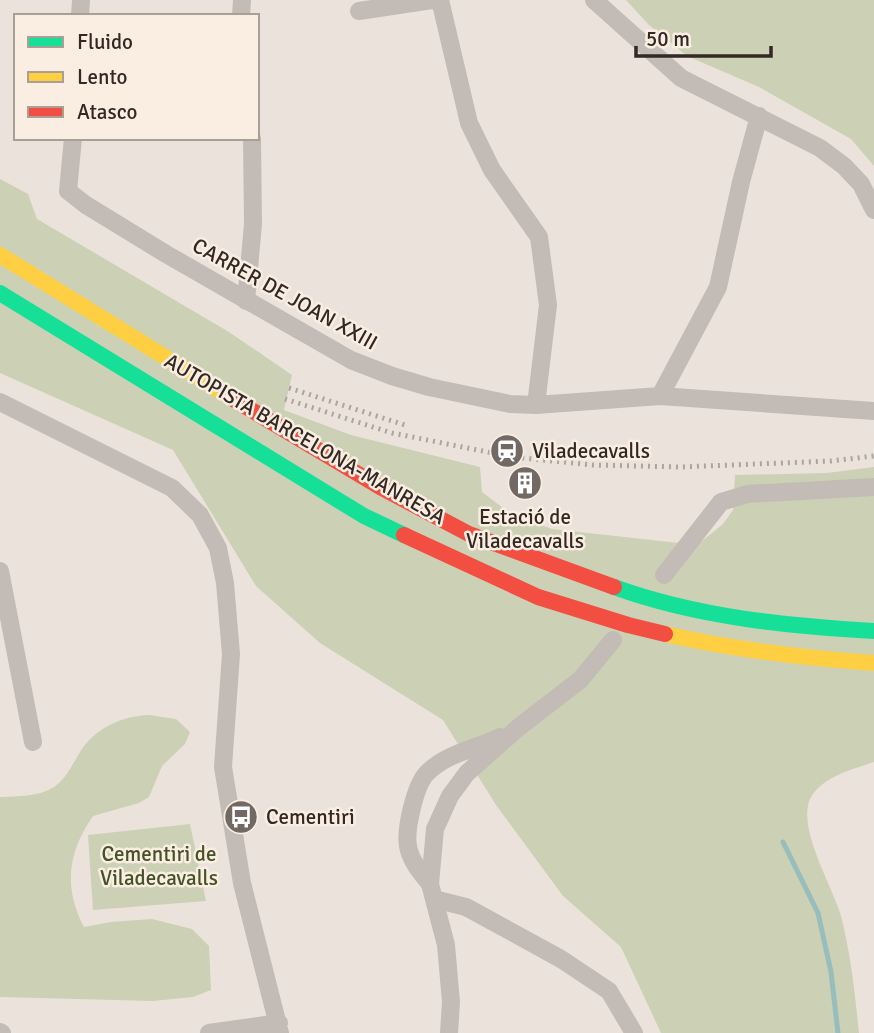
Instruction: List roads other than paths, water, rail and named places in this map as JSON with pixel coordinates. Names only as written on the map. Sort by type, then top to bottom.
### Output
[{"type":"highway","name":"AUTOPISTA BARCELONA-MANRESA","points":[[0,255],[297,439],[380,487],[470,534],[637,595],[726,616],[806,627],[874,631]]},
{"type":"highway","name":"AUTOPISTA BARCELONA-MANRESA","points":[[0,293],[364,516],[425,547],[538,597],[628,625],[721,647],[803,658],[874,663]]},
{"type":"highway","points":[[580,576],[734,604],[874,616]]},
{"type":"street","points":[[359,11],[432,0]]},
{"type":"street","points":[[440,0],[469,123],[492,170],[539,237],[548,305],[536,405]]},
{"type":"street","points":[[594,0],[681,78],[820,148],[844,166],[861,184],[874,210]]},
{"type":"street","points":[[660,396],[718,287],[741,182],[759,116]]},
{"type":"street","name":"CARRER DE JOAN XXIII","points":[[73,140],[68,191],[86,205],[351,360],[392,376],[429,387],[510,404],[536,405],[660,396],[874,411]]},
{"type":"street","points":[[246,301],[253,224],[251,140]]},
{"type":"street","points":[[0,402],[172,488],[200,515],[218,548],[225,583],[231,654],[223,766],[242,883],[279,1028],[209,1033]]},
{"type":"street","points":[[664,575],[721,502],[747,494],[874,487]]},
{"type":"street","points":[[0,571],[33,743]]},
{"type":"street","points":[[449,1033],[451,1002],[446,945],[432,891],[435,829],[450,796],[467,773],[519,727],[580,680],[613,640]]},
{"type":"street","points":[[519,727],[486,744],[461,751],[425,774],[412,801],[408,846],[418,870],[432,891],[561,959],[609,991],[634,1033]]},
{"type":"waterway","points":[[783,842],[818,913],[831,972],[838,1033]]},
{"type":"railway","points":[[289,388],[405,425]]},
{"type":"railway","points":[[285,399],[392,433],[513,457],[593,465],[681,467],[831,461],[874,456]]},
{"type":"place","name":"Viladecavalls","points":[[507,451]]},
{"type":"place","name":"Estació de Viladecavalls","points":[[525,483]]},
{"type":"place","name":"Cementiri","points":[[241,817]]},
{"type":"park label","name":"Cementiri de Viladecavalls","points":[[159,866]]}]
